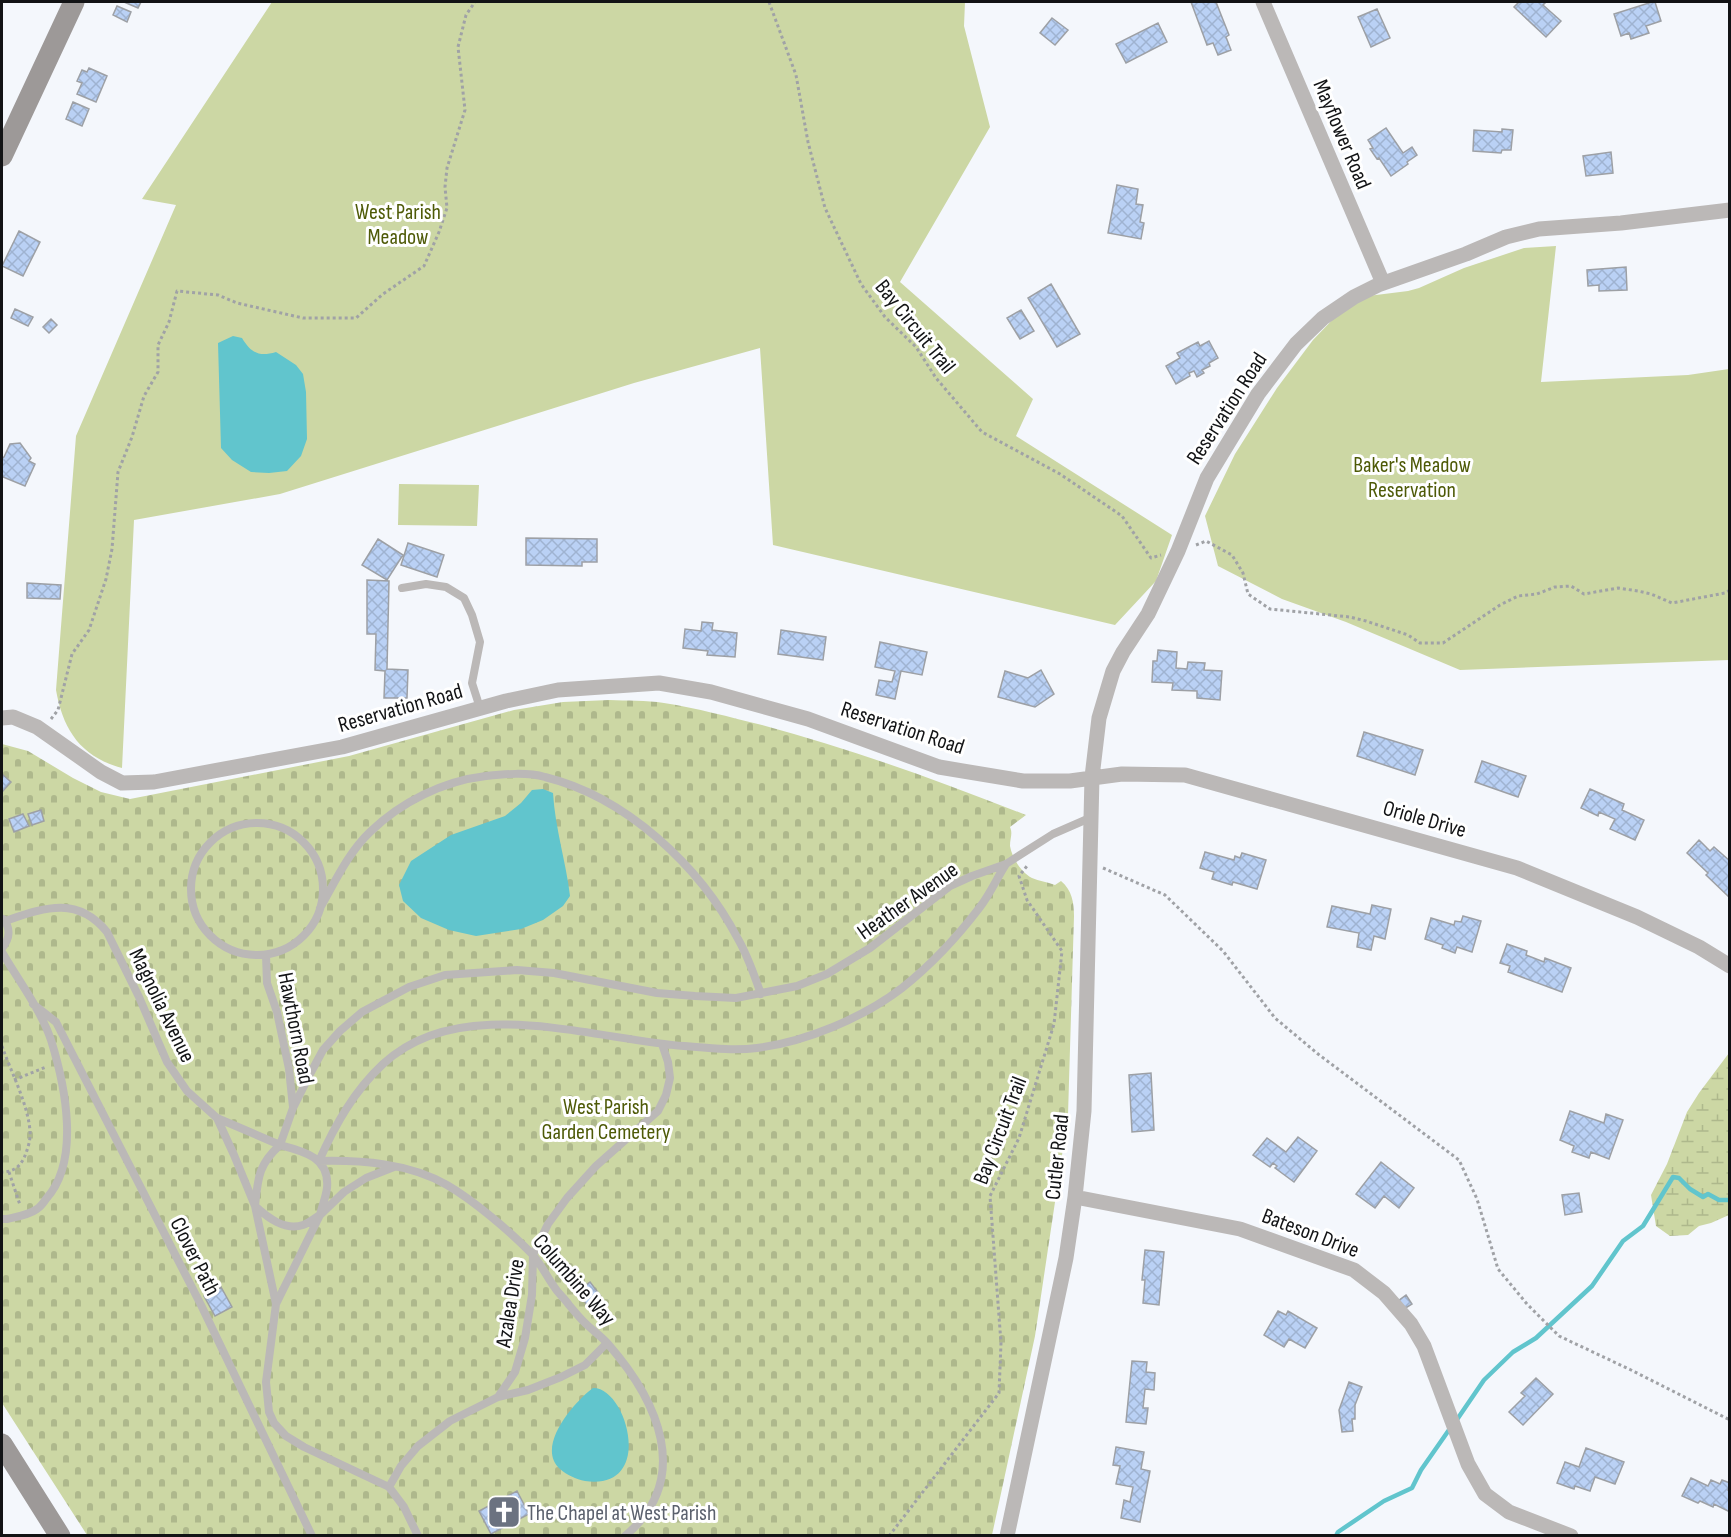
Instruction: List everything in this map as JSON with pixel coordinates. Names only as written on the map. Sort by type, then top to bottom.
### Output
[{"type":"main road","points":[[2,156],[74,2]]},
{"type":"main road","points":[[2,1444],[60,1536]]},
{"type":"street","name":"Mayflower Road","points":[[1263,2],[1383,283]]},
{"type":"street","name":"Reservation Road","points":[[2,718],[13,717],[43,730],[101,772],[122,783],[154,782],[342,747],[480,708],[558,690],[659,683],[711,692],[808,719],[939,767],[1023,781],[1070,781],[1092,777],[1099,718],[1113,671],[1122,652],[1148,614],[1178,551],[1207,478],[1258,394],[1296,344],[1323,318],[1354,297],[1383,283],[1466,254],[1506,237],[1539,229],[1621,223],[1730,210]]},
{"type":"street","name":"Oriole Drive","points":[[1092,777],[1122,774],[1185,775],[1517,868],[1637,917],[1699,947],[1730,966]]},
{"type":"street","name":"Cutler Road","points":[[1007,1536],[1066,1258],[1075,1197],[1084,1111],[1092,777]]},
{"type":"street","name":"Bateson Drive","points":[[1075,1197],[1240,1228],[1354,1270],[1384,1293],[1411,1324],[1424,1346],[1468,1464],[1485,1494],[1509,1512],[1571,1536]]},
{"type":"lane","points":[[402,588],[426,584],[446,587],[464,598],[480,642],[472,683],[480,708]]},
{"type":"lane","points":[[320,908],[346,862],[369,833],[398,810],[427,792],[466,778],[505,774],[543,776],[577,787],[606,800],[637,820],[668,848],[695,876],[717,906],[738,939],[761,994]]},
{"type":"lane","points":[[1005,864],[1053,834],[1092,817]]},
{"type":"lane","points":[[252,823],[273,825],[293,833],[308,848],[319,866],[323,887],[320,908],[309,930],[297,942],[281,951],[266,955],[245,955],[225,948],[208,934],[196,917],[191,896],[192,875],[200,855],[213,839],[231,828],[252,823]]},
{"type":"lane","name":"Heather Avenue","points":[[280,1145],[293,1108],[323,1050],[339,1031],[362,1011],[409,987],[445,975],[517,970],[554,973],[657,993],[736,998],[761,994],[797,986],[828,974],[870,948],[950,886],[1005,864]]},
{"type":"lane","name":"Heather Avenue","points":[[319,1161],[343,1113],[362,1086],[390,1058],[404,1048],[430,1036],[462,1027],[497,1024],[541,1026],[662,1044],[710,1048],[756,1048],[789,1042],[830,1029],[859,1015],[901,989],[932,962],[981,905],[1005,864]]},
{"type":"lane","name":"Magnolia Avenue","points":[[3,920],[36,910],[69,907],[91,916],[106,932],[139,997],[167,1062],[187,1091],[217,1118],[255,1206],[276,1304],[266,1382],[269,1412],[274,1423],[286,1436],[304,1447],[389,1487],[404,1507],[418,1536]]},
{"type":"lane","points":[[2,1219],[37,1210],[52,1192],[65,1164],[68,1130],[62,1086],[51,1039],[2,950],[9,933],[3,920]]},
{"type":"lane","name":"Hawthorn Road","points":[[266,955],[267,983],[277,1012],[289,1069],[293,1108]]},
{"type":"lane","name":"Clover Path","points":[[33,1004],[56,1022],[201,1305],[312,1536]]},
{"type":"lane","name":"Azalea Drive","points":[[498,1397],[515,1372],[525,1338],[532,1295],[533,1255],[548,1224],[567,1198],[596,1166],[658,1111],[666,1095],[670,1078],[662,1044]]},
{"type":"lane","points":[[217,1118],[280,1145],[306,1152],[319,1161],[324,1169],[327,1186],[320,1215],[276,1304]]},
{"type":"lane","points":[[280,1145],[267,1158],[258,1177],[255,1206],[269,1219],[280,1224],[302,1226],[320,1215],[344,1192],[366,1178],[395,1167]]},
{"type":"lane","name":"Columbine Way","points":[[319,1161],[352,1160],[395,1167],[424,1174],[448,1185],[472,1202],[533,1255],[555,1288],[583,1321],[607,1343],[642,1389],[656,1418],[663,1448],[660,1482],[650,1507],[625,1536]]},
{"type":"lane","points":[[389,1487],[401,1466],[418,1446],[450,1421],[498,1397],[528,1390],[561,1377],[585,1365],[607,1343]]},
{"type":"path","points":[[43,730],[58,710],[72,654],[89,630],[106,579],[112,549],[118,472],[132,437],[144,396],[158,372],[158,345],[169,322],[177,291],[218,295],[237,303],[303,318],[356,318],[383,294],[424,266],[447,208],[445,187],[447,168],[465,110],[458,46],[466,15],[475,2]]},
{"type":"path","name":"Bay Circuit Trail","points":[[769,2],[796,75],[808,142],[825,208],[861,284],[885,317],[916,347],[936,378],[982,432],[1060,474],[1122,516],[1150,558],[1178,551]]},
{"type":"path","points":[[1178,551],[1206,541],[1232,555],[1243,573],[1248,594],[1270,609],[1366,621],[1408,635],[1420,643],[1443,643],[1500,605],[1518,596],[1537,594],[1555,587],[1571,585],[1584,594],[1618,588],[1651,594],[1672,603],[1725,593],[1730,590]]},
{"type":"path","name":"Bay Circuit Trail","points":[[889,1536],[999,1393],[1001,1343],[990,1196],[1019,1138],[1054,1024],[1062,951],[1027,900],[1018,876],[1032,859]]},
{"type":"path","points":[[1090,863],[1165,895],[1223,951],[1275,1018],[1318,1054],[1459,1160],[1477,1199],[1498,1269],[1527,1304],[1559,1336],[1730,1420]]},
{"type":"path","points":[[2,1046],[26,1111],[31,1133],[27,1152],[20,1166],[9,1172],[2,1172]]},
{"type":"path","points":[[14,1080],[56,1063]]},
{"type":"path","points":[[9,1172],[23,1214]]},
{"type":"green space","name":"West Parish Meadow","points":[[272,2],[965,2],[964,26],[990,127],[900,282],[1033,399],[1016,436],[1172,535],[1156,581],[1115,625],[773,545],[760,348],[634,383],[280,494],[134,520],[122,768],[95,757],[76,740],[69,729],[56,690],[76,436],[176,205],[142,199]]},
{"type":"green space","name":"Baker's Meadow Reservation","points":[[1556,246],[1541,382],[1688,375],[1729,369],[1729,660],[1460,670],[1346,622],[1282,599],[1218,566],[1205,516],[1235,454],[1277,388],[1313,340],[1338,314],[1368,296],[1419,288],[1464,268],[1524,248]]},
{"type":"green space","points":[[399,484],[479,485],[477,526],[398,525]]},
{"type":"green space","name":"West Parish Garden Cemetery","points":[[609,700],[664,703],[762,725],[895,766],[1026,815],[1010,827],[1010,846],[1015,860],[1032,878],[1055,885],[1061,881],[1070,893],[1074,916],[1068,1115],[1035,1336],[992,1535],[87,1535],[2,1403],[2,744],[28,751],[101,792],[130,799],[349,756],[514,710],[563,702]]},
{"type":"green space","points":[[1729,1053],[1729,1215],[1699,1226],[1688,1235],[1670,1236],[1656,1226],[1651,1195],[1667,1164],[1687,1112]]},
{"type":"water","points":[[233,336],[242,338],[256,353],[276,352],[296,365],[303,374],[306,392],[307,439],[301,456],[287,471],[251,472],[232,460],[221,448],[218,343]]},
{"type":"water","points":[[543,789],[553,793],[570,896],[563,906],[543,920],[521,929],[476,936],[449,930],[421,918],[403,901],[399,885],[411,861],[451,835],[505,816],[532,790]]},
{"type":"water","points":[[593,1388],[605,1392],[616,1404],[624,1420],[628,1438],[628,1456],[621,1471],[607,1480],[585,1481],[560,1469],[553,1460],[552,1449],[554,1437],[568,1414],[576,1403]]},
{"type":"building","points":[[124,2],[141,2],[138,8]]},
{"type":"building","points":[[1191,2],[1216,2],[1229,35],[1226,37],[1231,50],[1218,55],[1213,43],[1207,45]]},
{"type":"building","points":[[1519,2],[1546,2],[1543,5],[1561,21],[1546,37],[1514,7]]},
{"type":"building","points":[[1655,2],[1661,21],[1646,26],[1649,33],[1631,39],[1629,33],[1621,36],[1614,14]]},
{"type":"building","points":[[117,6],[131,12],[127,22],[113,15]]},
{"type":"building","points":[[1377,9],[1390,38],[1371,47],[1358,17]]},
{"type":"building","points":[[1052,18],[1068,30],[1055,45],[1040,33]]},
{"type":"building","points":[[1158,23],[1167,42],[1126,63],[1116,44]]},
{"type":"building","points":[[89,68],[107,76],[96,102],[77,94],[82,83],[77,81],[82,70],[87,72]]},
{"type":"building","points":[[73,102],[89,109],[82,126],[66,119]]},
{"type":"building","points":[[1386,128],[1403,153],[1412,147],[1417,155],[1391,176],[1370,149],[1373,148],[1368,140]]},
{"type":"building","points":[[1502,129],[1513,130],[1511,150],[1502,150],[1501,153],[1473,151],[1474,130],[1502,132]]},
{"type":"building","points":[[1611,152],[1613,173],[1586,176],[1583,156]]},
{"type":"building","points":[[1117,185],[1138,189],[1136,204],[1143,205],[1140,222],[1144,223],[1141,239],[1108,233]]},
{"type":"building","points":[[19,231],[40,242],[23,276],[2,266]]},
{"type":"building","points":[[1626,267],[1627,290],[1599,291],[1599,285],[1588,286],[1587,270]]},
{"type":"building","points":[[1051,284],[1080,334],[1057,347],[1028,298]]},
{"type":"building","points":[[15,309],[33,317],[28,326],[11,318]]},
{"type":"building","points":[[1021,310],[1034,331],[1020,339],[1007,318]]},
{"type":"building","points":[[51,319],[57,325],[49,333],[43,327]]},
{"type":"building","points":[[1209,341],[1218,358],[1202,370],[1204,373],[1197,377],[1194,371],[1176,384],[1166,366],[1180,358],[1177,353],[1198,342],[1200,346]]},
{"type":"building","points":[[20,443],[31,458],[29,461],[35,464],[25,486],[3,477],[2,473],[2,458],[10,444]]},
{"type":"building","points":[[526,538],[597,539],[597,562],[582,562],[582,566],[526,565]]},
{"type":"building","points":[[378,539],[403,555],[387,580],[362,565]]},
{"type":"building","points":[[408,543],[444,555],[437,577],[401,565]]},
{"type":"building","points":[[367,580],[389,581],[387,669],[408,670],[407,698],[384,698],[385,671],[375,670],[376,634],[367,634]]},
{"type":"building","points":[[27,583],[61,585],[60,599],[27,598]]},
{"type":"building","points":[[702,622],[713,623],[712,630],[737,633],[735,657],[707,655],[708,651],[683,648],[685,629],[701,631]]},
{"type":"building","points":[[781,630],[826,637],[823,660],[778,654]]},
{"type":"building","points":[[880,642],[927,652],[922,675],[901,671],[895,699],[876,695],[879,680],[892,682],[895,671],[875,667]]},
{"type":"building","points":[[1158,650],[1177,652],[1176,668],[1187,669],[1188,662],[1205,663],[1204,670],[1222,671],[1220,700],[1197,698],[1197,691],[1172,690],[1173,683],[1152,682],[1153,661],[1157,661]]},
{"type":"building","points":[[1041,670],[1054,694],[1035,707],[998,697],[1005,671],[1028,678]]},
{"type":"building","points":[[1364,732],[1423,750],[1415,775],[1357,756]]},
{"type":"building","points":[[1482,761],[1526,776],[1518,797],[1475,782]]},
{"type":"building","points":[[2,774],[11,782],[3,791],[2,790]]},
{"type":"building","points":[[1590,789],[1624,804],[1622,810],[1644,820],[1635,840],[1610,829],[1615,819],[1599,812],[1598,816],[1581,808]]},
{"type":"building","points":[[41,810],[44,821],[32,825],[28,814]]},
{"type":"building","points":[[23,814],[29,826],[14,832],[9,819]]},
{"type":"building","points":[[1699,840],[1710,851],[1714,847],[1730,861],[1730,895],[1728,896],[1706,875],[1708,873],[1687,853]]},
{"type":"building","points":[[1205,852],[1234,860],[1235,856],[1240,858],[1242,853],[1266,860],[1257,889],[1212,879],[1214,872],[1200,868]]},
{"type":"building","points":[[1372,905],[1391,909],[1385,939],[1374,936],[1371,950],[1357,947],[1359,933],[1327,927],[1332,906],[1370,914]]},
{"type":"building","points":[[1463,916],[1481,921],[1472,952],[1457,947],[1455,953],[1442,948],[1443,945],[1425,939],[1431,918],[1454,925],[1455,921],[1461,922]]},
{"type":"building","points":[[1507,944],[1527,951],[1526,955],[1544,962],[1545,958],[1571,968],[1562,992],[1508,972],[1510,966],[1500,963]]},
{"type":"building","points":[[1151,1073],[1154,1130],[1132,1132],[1129,1075]]},
{"type":"building","points":[[1570,1111],[1604,1123],[1606,1114],[1623,1120],[1609,1159],[1591,1152],[1589,1158],[1572,1152],[1574,1146],[1560,1140]]},
{"type":"building","points":[[1298,1137],[1317,1151],[1294,1182],[1275,1168],[1277,1166],[1273,1163],[1270,1167],[1253,1155],[1267,1138],[1286,1152]]},
{"type":"building","points":[[1381,1162],[1414,1188],[1399,1208],[1384,1196],[1375,1208],[1356,1194]]},
{"type":"building","points":[[1579,1193],[1582,1212],[1565,1215],[1562,1195]]},
{"type":"building","points":[[1145,1250],[1164,1252],[1159,1305],[1143,1303],[1145,1280],[1142,1280]]},
{"type":"building","points":[[590,1282],[603,1299],[593,1307],[589,1303],[587,1305],[579,1290]]},
{"type":"building","points":[[221,1287],[232,1307],[215,1316],[204,1296]]},
{"type":"building","points":[[1406,1295],[1412,1304],[1404,1309],[1398,1301]]},
{"type":"building","points":[[1278,1311],[1286,1315],[1288,1311],[1317,1328],[1305,1348],[1289,1339],[1284,1347],[1264,1335]]},
{"type":"building","points":[[1132,1361],[1147,1362],[1146,1372],[1155,1373],[1154,1390],[1145,1389],[1143,1408],[1148,1408],[1146,1424],[1126,1422]]},
{"type":"building","points":[[1536,1378],[1553,1394],[1523,1425],[1509,1412],[1525,1396],[1521,1393]]},
{"type":"building","points":[[1349,1382],[1362,1387],[1355,1405],[1355,1419],[1352,1419],[1353,1431],[1342,1432],[1339,1410]]},
{"type":"building","points":[[1116,1447],[1144,1452],[1141,1469],[1150,1471],[1140,1522],[1121,1518],[1124,1500],[1130,1502],[1133,1487],[1116,1484],[1120,1466],[1113,1465]]},
{"type":"building","points":[[1586,1448],[1624,1462],[1615,1484],[1595,1477],[1590,1491],[1575,1486],[1574,1489],[1557,1483],[1565,1462],[1579,1467]]},
{"type":"building","points":[[1691,1478],[1708,1486],[1711,1480],[1720,1484],[1722,1480],[1730,1483],[1728,1490],[1730,1490],[1730,1512],[1714,1504],[1713,1507],[1682,1496]]},
{"type":"building","name":"The Chapel at West Parish","points":[[517,1491],[529,1514],[491,1534],[479,1511]]},
{"type":"waterway","points":[[1456,1421],[1484,1380],[1513,1352],[1536,1338],[1592,1286],[1623,1241],[1643,1226],[1673,1177],[1679,1178],[1703,1197],[1708,1194],[1719,1200],[1730,1200]]},
{"type":"waterway","points":[[1336,1536],[1338,1532],[1384,1501],[1412,1488],[1421,1470],[1451,1427]]},
{"type":"place","name":"The Chapel at West Parish","points":[[504,1512]]}]
